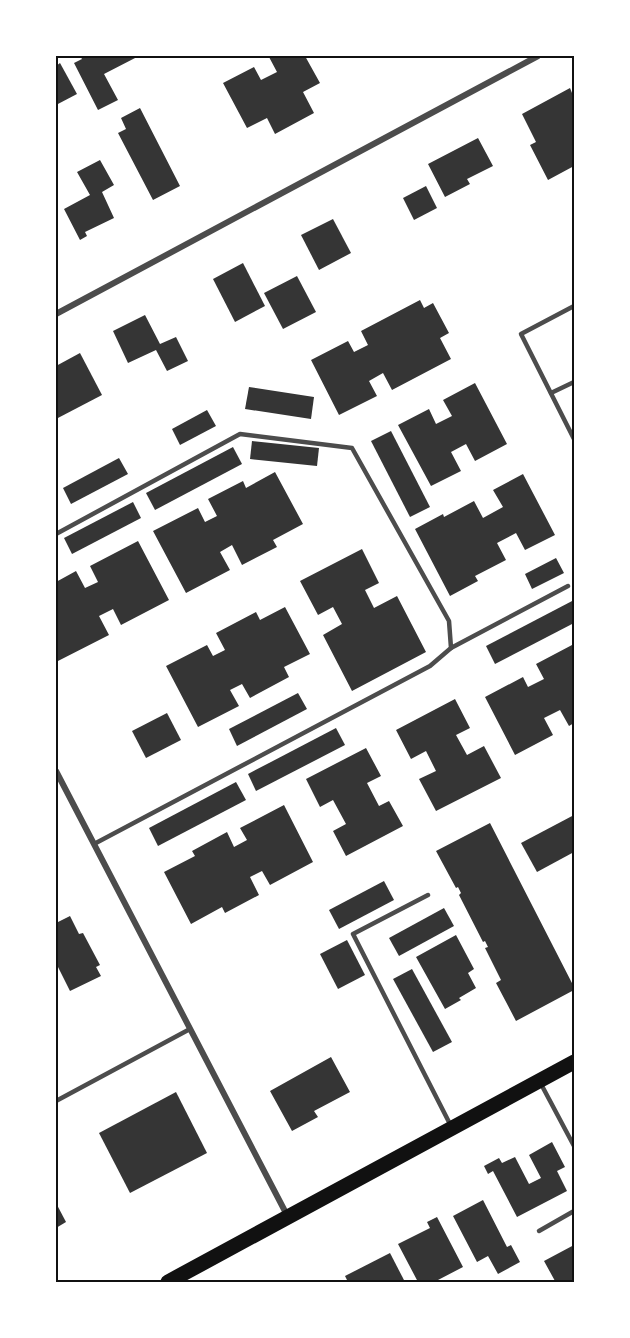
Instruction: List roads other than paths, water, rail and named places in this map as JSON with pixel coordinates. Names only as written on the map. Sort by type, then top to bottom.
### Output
[{"type":"main road","points":[[168,1282],[574,1062]]},
{"type":"street","points":[[56,314],[538,56]]},
{"type":"street","points":[[56,771],[288,1217]]},
{"type":"lane","points":[[574,306],[521,334],[574,439]]},
{"type":"lane","points":[[551,393],[574,382]]},
{"type":"lane","points":[[56,534],[240,434],[352,448],[449,621],[451,648]]},
{"type":"lane","points":[[94,844],[430,666],[451,648],[568,586]]},
{"type":"lane","points":[[428,895],[353,934],[452,1129]]},
{"type":"lane","points":[[56,1101],[190,1029]]},
{"type":"lane","points":[[539,1082],[574,1146]]},
{"type":"lane","points":[[539,1230],[574,1211]]}]
